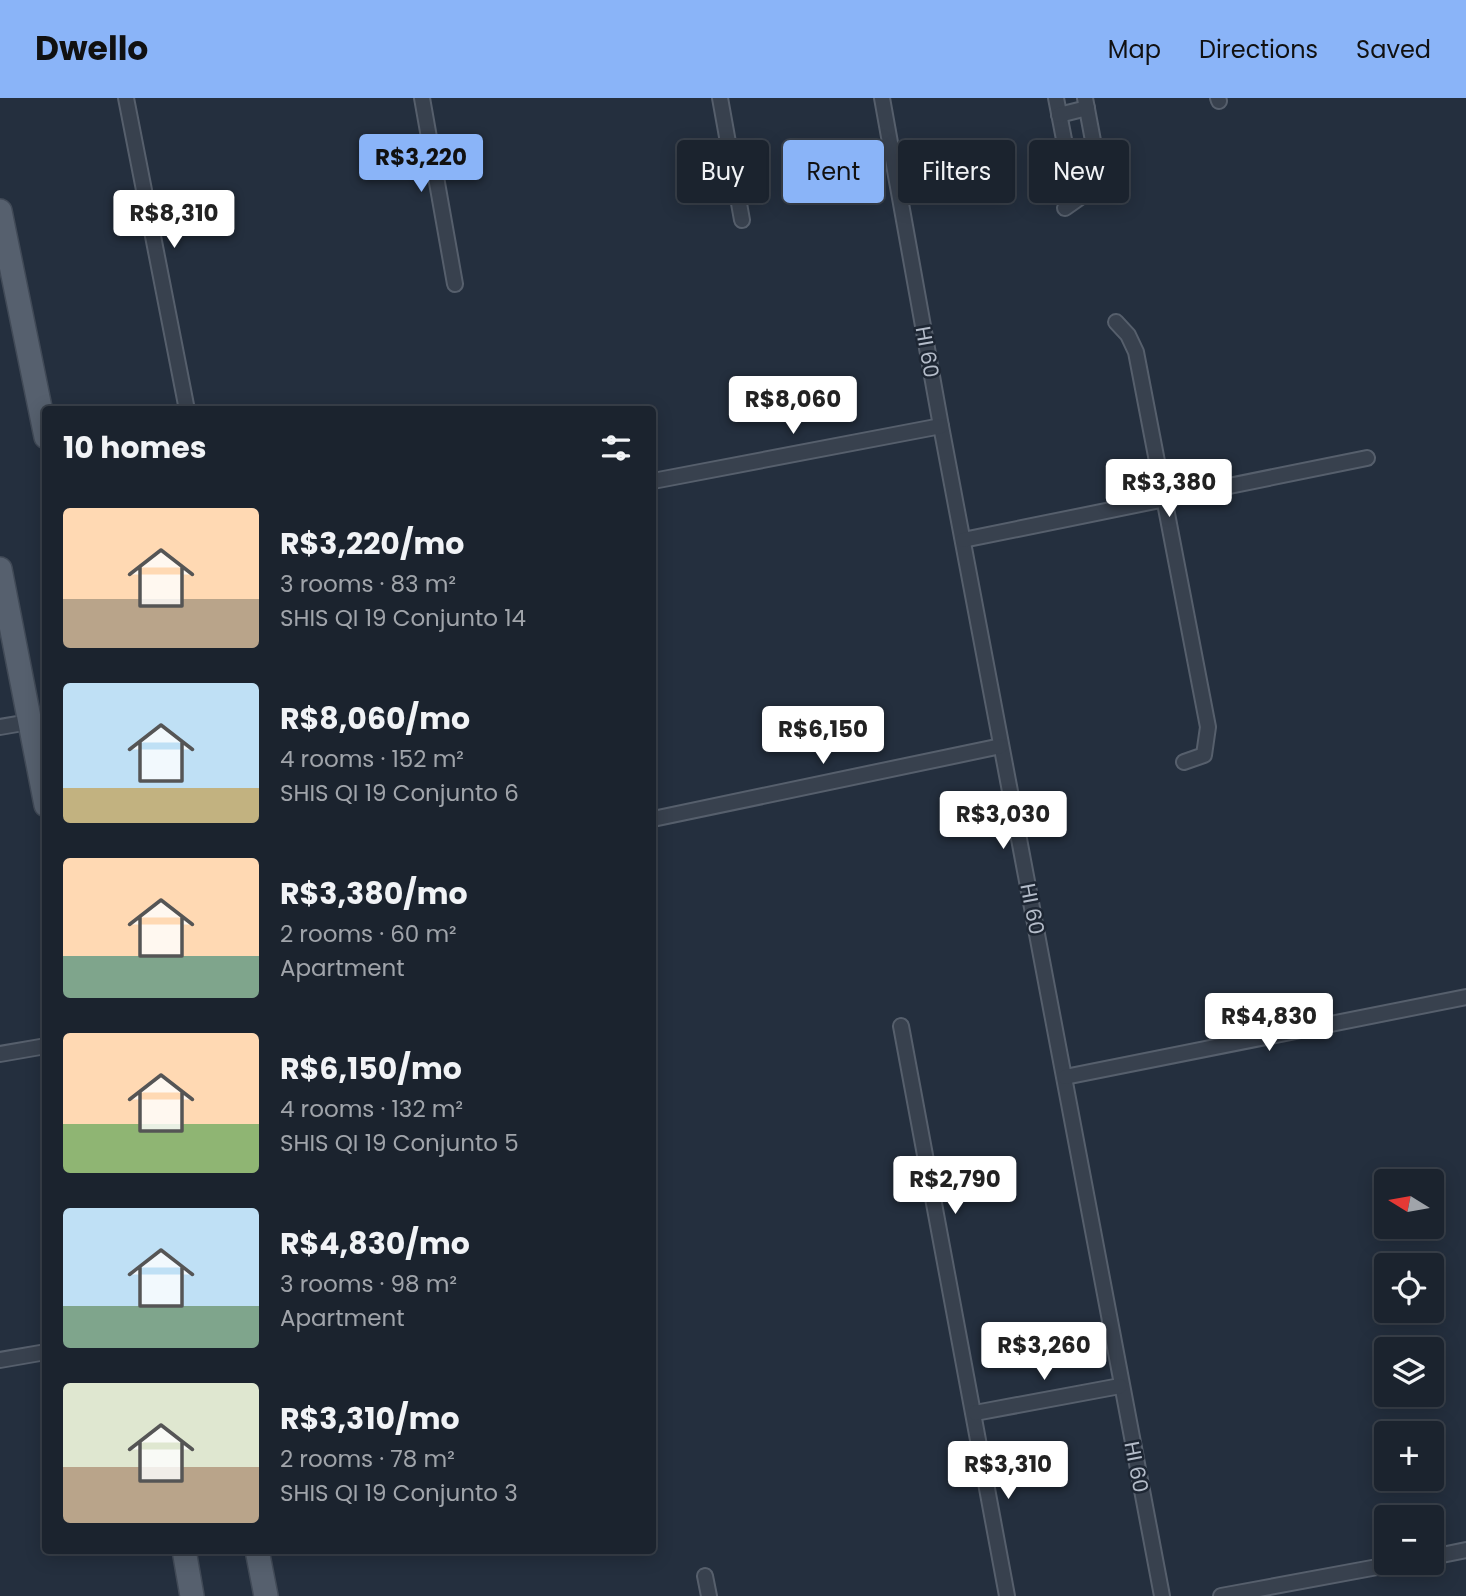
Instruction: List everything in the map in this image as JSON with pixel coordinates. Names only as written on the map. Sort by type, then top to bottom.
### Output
[{"type":"main road","points":[[0,211],[42,419]]},
{"type":"main road","points":[[0,270],[15,289]]},
{"type":"main road","points":[[0,569],[42,785]]},
{"type":"main road","points":[[185,1554],[192,1596]]},
{"type":"main road","points":[[258,1554],[266,1596]]},
{"type":"street","points":[[126,98],[186,406]]},
{"type":"street","points":[[422,98],[455,284]]},
{"type":"street","points":[[720,98],[743,220]]},
{"type":"street","name":"HI 60","points":[[882,98],[940,426],[1065,1077],[1120,1386],[1162,1596]]},
{"type":"street","points":[[1056,98],[1064,140]]},
{"type":"street","points":[[1059,115],[1086,103],[1094,140]]},
{"type":"street","points":[[1065,208],[1072,203]]},
{"type":"street","points":[[1116,322],[1128,335],[1136,352],[1208,727],[1204,755],[1184,762]]},
{"type":"street","points":[[656,480],[940,426]]},
{"type":"street","points":[[963,540],[1164,502],[1367,458]]},
{"type":"street","points":[[0,727],[29,722]]},
{"type":"street","points":[[656,818],[1001,746]]},
{"type":"street","points":[[1065,1077],[1466,996]]},
{"type":"street","points":[[901,1026],[1007,1596]]},
{"type":"street","points":[[0,1054],[42,1047]]},
{"type":"street","points":[[0,1360],[42,1353]]},
{"type":"street","points":[[975,1413],[1120,1386]]},
{"type":"street","points":[[1444,1555],[1466,1550]]},
{"type":"street","points":[[1221,1596],[1374,1568]]},
{"type":"street","points":[[705,1576],[709,1596]]}]
